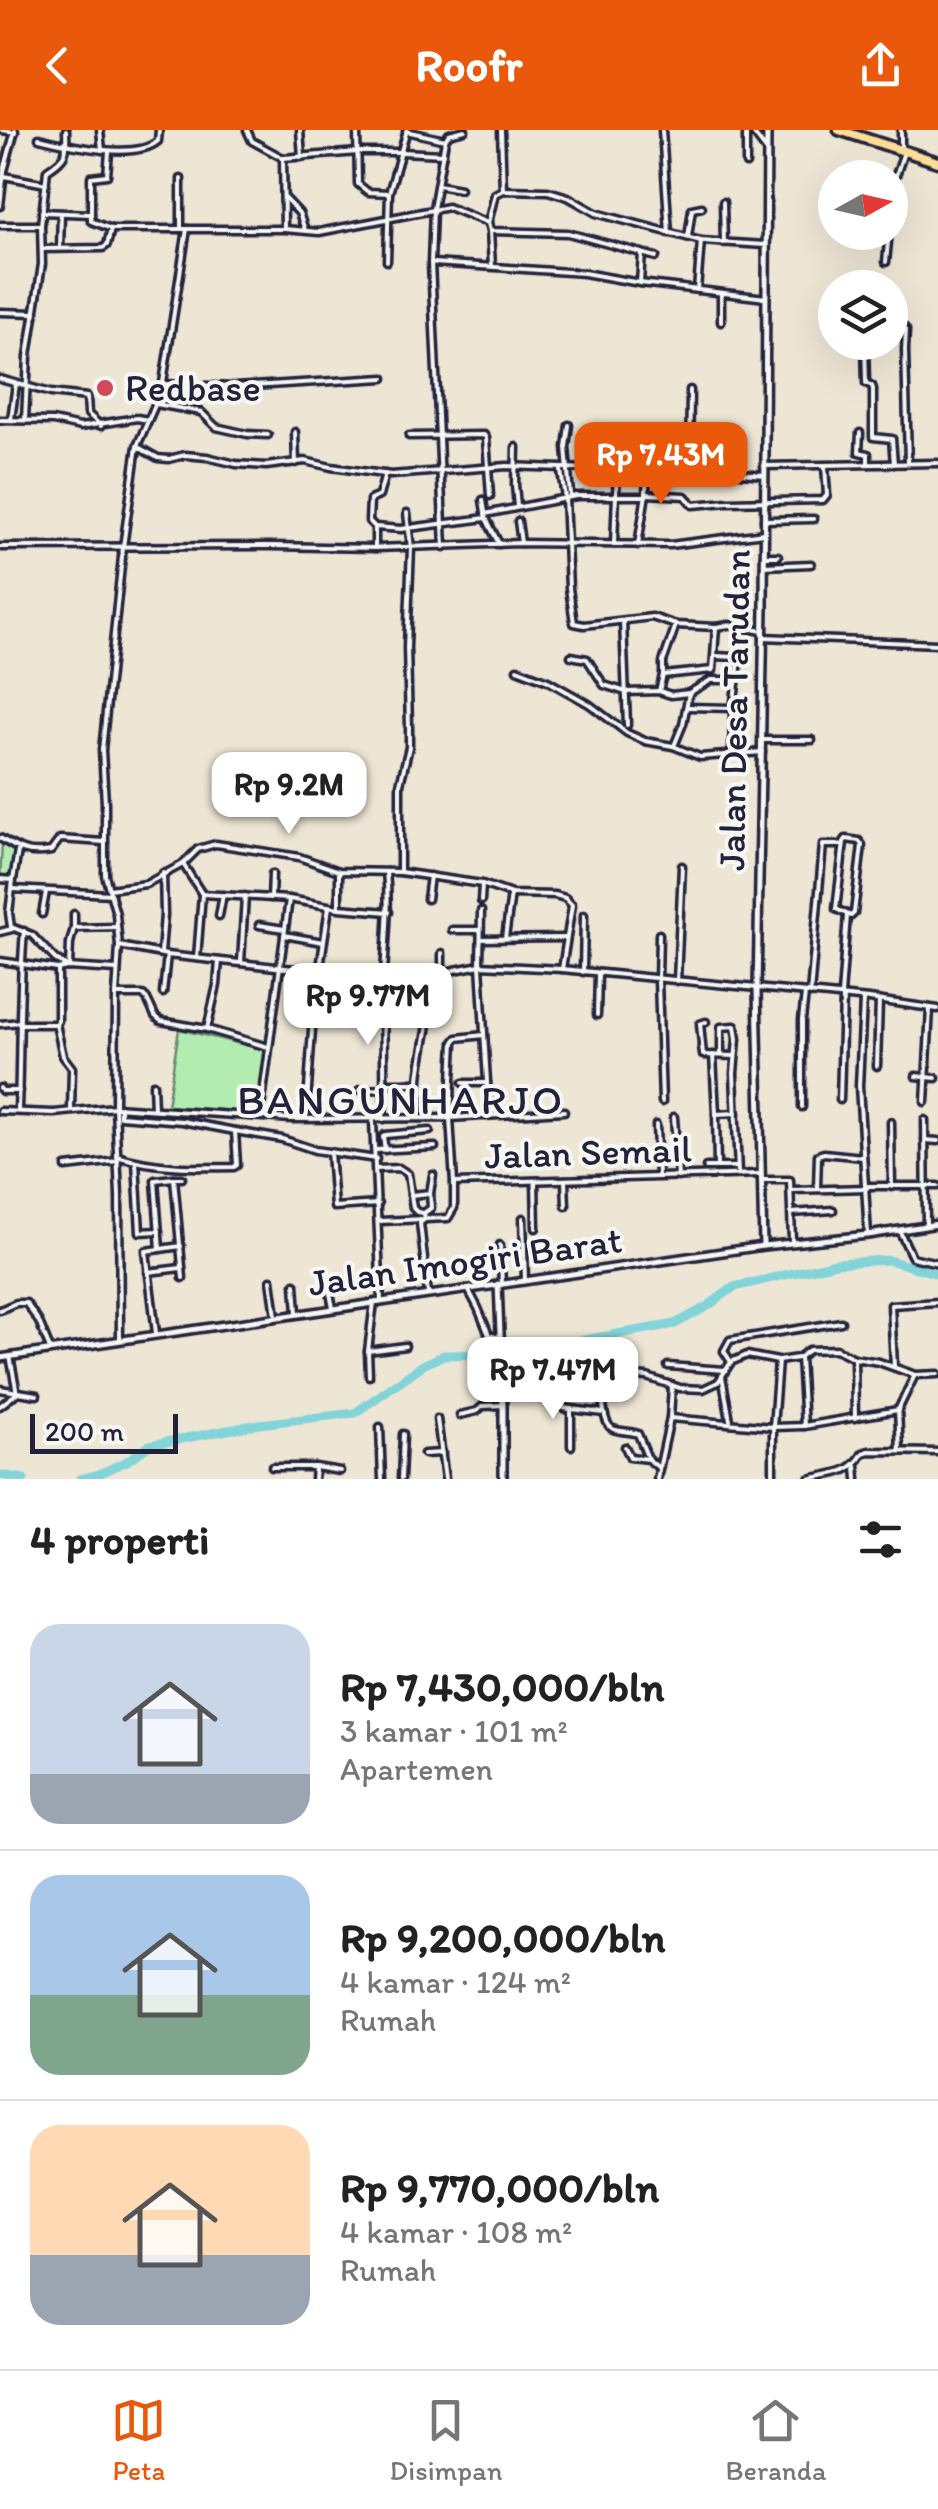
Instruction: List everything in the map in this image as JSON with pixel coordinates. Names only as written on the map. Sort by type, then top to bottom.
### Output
[{"type":"main road","points":[[839,130],[938,162]]},
{"type":"street","points":[[0,206],[3,173],[15,131],[2,130]]},
{"type":"street","points":[[25,420],[48,169],[63,160],[66,130]]},
{"type":"street","points":[[100,130],[102,150]]},
{"type":"street","points":[[39,138],[102,150],[149,148],[158,141],[159,130]]},
{"type":"street","points":[[246,130],[252,141],[283,158],[358,152],[444,154]]},
{"type":"street","points":[[300,130],[302,156]]},
{"type":"street","points":[[358,130],[356,177],[360,187],[376,194],[390,193]]},
{"type":"street","points":[[444,547],[432,263],[434,209],[445,140],[448,134],[465,130]]},
{"type":"street","points":[[502,130],[503,190]]},
{"type":"street","points":[[662,130],[668,233]]},
{"type":"street","points":[[748,130],[767,151]]},
{"type":"street","points":[[746,164],[748,130]]},
{"type":"street","name":"Jalan Desa Tarudan","points":[[763,1246],[758,990],[767,130]]},
{"type":"street","points":[[900,160],[901,130]]},
{"type":"street","points":[[387,261],[390,193],[406,131],[445,140]]},
{"type":"street","points":[[109,150],[107,174],[92,176],[91,214],[92,222],[111,229],[319,232],[434,209],[457,209],[488,223]]},
{"type":"street","points":[[283,158],[284,229]]},
{"type":"street","points":[[3,173],[46,184]]},
{"type":"street","points":[[120,1339],[116,995],[120,946],[105,875],[102,750],[137,446],[162,384],[184,229],[181,179]]},
{"type":"street","points":[[438,185],[460,189]]},
{"type":"street","points":[[492,266],[488,223],[495,194],[503,190],[548,191],[596,213],[701,241],[766,245]]},
{"type":"street","points":[[284,198],[298,213],[305,230]]},
{"type":"street","points":[[723,202],[724,243]]},
{"type":"street","points":[[688,238],[693,208],[702,207]]},
{"type":"street","points":[[42,212],[91,214]]},
{"type":"street","points":[[60,249],[62,213]]},
{"type":"street","points":[[0,224],[41,225]]},
{"type":"street","points":[[42,249],[104,248],[111,229]]},
{"type":"street","points":[[490,231],[568,233],[656,256]]},
{"type":"street","points":[[697,290],[701,241]]},
{"type":"street","points":[[886,262],[887,250]]},
{"type":"street","points":[[640,283],[642,253]]},
{"type":"street","points":[[432,263],[584,273],[766,298]]},
{"type":"street","points":[[721,293],[722,322]]},
{"type":"street","points":[[0,312],[35,313]]},
{"type":"street","points":[[865,360],[866,383],[872,386],[873,437],[893,441],[894,464]]},
{"type":"street","points":[[904,360],[908,463]]},
{"type":"street","points":[[162,384],[234,387],[384,378]]},
{"type":"street","points":[[0,380],[87,397],[88,414],[101,426]]},
{"type":"street","points":[[11,420],[16,384]]},
{"type":"street","points":[[690,390],[690,470]]},
{"type":"street","points":[[156,404],[198,410],[213,426],[222,429],[268,436]]},
{"type":"street","points":[[0,420],[53,420],[80,427],[136,418],[148,420]]},
{"type":"street","points":[[569,425],[567,543],[573,622],[584,625],[652,618],[676,625],[732,625],[763,634],[938,644]]},
{"type":"street","points":[[295,432],[296,463]]},
{"type":"street","points":[[860,433],[859,452],[868,454],[868,464]]},
{"type":"street","points":[[409,436],[484,434],[490,496]]},
{"type":"street","points":[[137,446],[158,458],[185,455],[276,466],[304,461],[386,474],[488,466],[616,470],[632,464],[765,475]]},
{"type":"street","points":[[516,447],[517,509]]},
{"type":"street","points":[[764,466],[938,463]]},
{"type":"street","points":[[638,545],[647,466]]},
{"type":"street","points":[[386,474],[379,496],[370,500],[369,522],[375,527],[443,524],[568,498],[686,496],[694,505],[825,499],[825,466]]},
{"type":"street","points":[[561,469],[568,498]]},
{"type":"street","points":[[614,544],[616,470]]},
{"type":"street","points":[[483,500],[485,516],[499,544]]},
{"type":"street","points":[[400,872],[400,784],[410,728],[407,647],[411,548],[407,514]]},
{"type":"street","points":[[764,520],[814,519]]},
{"type":"street","points":[[518,521],[522,543]]},
{"type":"street","points":[[375,527],[376,548]]},
{"type":"street","points":[[0,547],[638,545],[686,544],[764,532]]},
{"type":"street","points":[[764,556],[778,556]]},
{"type":"street","points":[[764,566],[811,564]]},
{"type":"street","points":[[623,621],[627,725]]},
{"type":"street","points":[[659,691],[662,662],[676,625]]},
{"type":"street","points":[[662,675],[711,672],[716,656],[716,627]]},
{"type":"street","points":[[571,656],[587,659],[604,685],[626,692],[689,694],[711,680],[735,680]]},
{"type":"street","points":[[716,656],[738,658],[732,753]]},
{"type":"street","points":[[517,669],[559,687],[639,739],[700,756],[762,752]]},
{"type":"street","points":[[674,746],[684,724],[689,694]]},
{"type":"street","points":[[686,707],[733,708]]},
{"type":"street","points":[[762,740],[812,740]]},
{"type":"street","points":[[0,838],[18,850],[48,852],[61,839],[104,842]]},
{"type":"street","points":[[846,839],[862,844],[854,913],[847,915],[836,910],[846,839]]},
{"type":"street","points":[[12,890],[110,891],[146,884],[183,864],[198,850],[216,844],[270,851],[318,862],[339,872],[400,872],[482,884],[511,894],[548,894],[568,900],[572,905],[562,969]]},
{"type":"street","points":[[802,1107],[802,1020],[823,845],[843,846]]},
{"type":"street","points":[[12,929],[9,920],[18,850]]},
{"type":"street","points":[[183,864],[202,894],[197,958]]},
{"type":"street","points":[[677,981],[682,866]]},
{"type":"street","points":[[339,872],[339,908]]},
{"type":"street","points":[[382,1120],[386,1086],[383,999],[390,912],[386,872]]},
{"type":"street","points":[[163,993],[164,873]]},
{"type":"street","points":[[271,898],[272,874]]},
{"type":"street","points":[[427,899],[430,876]]},
{"type":"street","points":[[0,879],[13,880]]},
{"type":"street","points":[[481,901],[482,884]]},
{"type":"street","points":[[42,914],[46,892]]},
{"type":"street","points":[[202,894],[289,899],[390,912]]},
{"type":"street","points":[[505,940],[511,894]]},
{"type":"street","points":[[219,916],[223,895]]},
{"type":"street","points":[[241,963],[245,896]]},
{"type":"street","points":[[260,1116],[289,899]]},
{"type":"street","points":[[306,1118],[315,1000],[329,906]]},
{"type":"street","points":[[481,911],[480,965],[489,1114]]},
{"type":"street","points":[[71,1112],[72,1066],[63,1056],[56,1024],[74,914]]},
{"type":"street","points":[[583,972],[584,914]]},
{"type":"street","points":[[840,1100],[847,915]]},
{"type":"street","points":[[258,925],[323,942]]},
{"type":"street","points":[[74,928],[118,927]]},
{"type":"street","points":[[0,932],[12,929],[32,934],[64,968]]},
{"type":"street","points":[[452,930],[480,930]]},
{"type":"street","points":[[18,1110],[24,931]]},
{"type":"street","points":[[659,934],[662,1102]]},
{"type":"street","points":[[480,940],[568,938]]},
{"type":"street","points":[[120,946],[385,979],[480,965],[562,969],[938,1008]]},
{"type":"street","points":[[442,953],[442,972]]},
{"type":"street","points":[[0,961],[21,966],[117,970]]},
{"type":"street","points":[[207,1029],[219,961]]},
{"type":"street","points":[[597,1015],[598,974]]},
{"type":"street","points":[[419,1118],[418,1083],[430,975]]},
{"type":"street","points":[[116,995],[144,996],[161,1021],[268,1046]]},
{"type":"street","points":[[315,1000],[330,998]]},
{"type":"street","points":[[864,999],[859,1086],[868,1235]]},
{"type":"street","points":[[878,1066],[880,1001]]},
{"type":"street","points":[[925,1102],[930,1008]]},
{"type":"street","points":[[706,1022],[700,1024],[702,1054],[735,1056]]},
{"type":"street","points":[[0,1024],[56,1024]]},
{"type":"street","points":[[721,1055],[720,1029],[733,1026],[737,1031],[738,1175]]},
{"type":"street","points":[[484,1036],[455,1040],[450,1118],[564,1111]]},
{"type":"street","points":[[714,1055],[717,1167]]},
{"type":"street","points":[[916,1076],[936,1078]]},
{"type":"street","points":[[360,1090],[418,1083]]},
{"type":"street","points":[[463,1083],[487,1083]]},
{"type":"street","points":[[147,1117],[153,1084]]},
{"type":"street","points":[[0,1088],[19,1092]]},
{"type":"street","points":[[117,1107],[120,1116],[182,1121],[376,1159]]},
{"type":"street","name":"Jalan Semail","points":[[0,1111],[54,1113],[117,1107],[373,1122],[450,1118],[454,1183],[761,1177]]},
{"type":"street","points":[[182,1121],[184,1110]]},
{"type":"street","points":[[716,1114],[736,1113]]},
{"type":"street","points":[[674,1118],[678,1177]]},
{"type":"street","points":[[925,1120],[926,1226]]},
{"type":"street","points":[[369,1376],[368,1350],[377,1302],[379,1221],[373,1122]]},
{"type":"street","points":[[890,1122],[892,1187]]},
{"type":"street","points":[[656,1125],[658,1177]]},
{"type":"street","points":[[66,1167],[117,1158],[183,1168],[235,1167],[235,1131]]},
{"type":"street","points":[[385,1150],[384,1135],[430,1131]]},
{"type":"street","points":[[925,1140],[938,1141]]},
{"type":"street","points":[[376,1150],[436,1148]]},
{"type":"street","points":[[330,1152],[335,1208],[378,1204]]},
{"type":"street","points":[[817,1188],[818,1155],[862,1157]]},
{"type":"street","points":[[136,1162],[140,1232],[159,1231]]},
{"type":"street","points":[[706,1168],[737,1166]]},
{"type":"street","points":[[376,1169],[399,1168],[406,1172],[413,1208],[425,1216]]},
{"type":"street","points":[[428,1294],[420,1222],[431,1208],[433,1174]]},
{"type":"street","points":[[761,1177],[788,1179],[792,1242]]},
{"type":"street","points":[[174,1178],[183,1278]]},
{"type":"street","points":[[160,1249],[155,1179],[182,1178]]},
{"type":"street","points":[[565,1180],[566,1206]]},
{"type":"street","points":[[535,1181],[536,1228]]},
{"type":"street","points":[[379,1221],[448,1218],[454,1208],[454,1183]]},
{"type":"street","points":[[791,1190],[938,1186]]},
{"type":"street","points":[[411,1195],[430,1193]]},
{"type":"street","points":[[792,1213],[833,1210]]},
{"type":"street","points":[[523,1218],[525,1280]]},
{"type":"street","name":"Jalan Imogiri Barat","points":[[0,1358],[938,1224]]},
{"type":"street","points":[[899,1230],[912,1257],[938,1263]]},
{"type":"street","points":[[500,1245],[503,1479]]},
{"type":"street","points":[[156,1334],[146,1251],[181,1246]]},
{"type":"street","points":[[148,1272],[182,1268]]},
{"type":"street","points":[[271,1280],[276,1316]]},
{"type":"street","points":[[328,1283],[333,1308]]},
{"type":"street","points":[[295,1284],[297,1313]]},
{"type":"street","points":[[468,1289],[489,1335],[500,1341]]},
{"type":"street","points":[[894,1367],[891,1304],[938,1302]]},
{"type":"street","points":[[0,1310],[26,1303],[50,1350]]},
{"type":"street","points":[[731,1362],[724,1350],[730,1340],[842,1322]]},
{"type":"street","points":[[368,1350],[405,1346]]},
{"type":"street","points":[[503,1389],[564,1376],[602,1373],[647,1376],[672,1385],[703,1389],[712,1387],[731,1362],[747,1356],[778,1361],[800,1357],[809,1350],[836,1349],[915,1375],[938,1374]]},
{"type":"street","points":[[0,1406],[16,1396],[17,1391],[10,1356]]},
{"type":"street","points":[[800,1357],[804,1426]]},
{"type":"street","points":[[854,1358],[856,1418]]},
{"type":"street","points":[[774,1479],[778,1361]]},
{"type":"street","points":[[668,1366],[724,1373]]},
{"type":"street","points":[[602,1373],[604,1414],[609,1427],[638,1434],[648,1459],[659,1468]]},
{"type":"street","points":[[724,1373],[730,1422]]},
{"type":"street","points":[[900,1450],[898,1410],[915,1375]]},
{"type":"street","points":[[564,1376],[564,1409],[604,1414]]},
{"type":"street","points":[[657,1479],[670,1418],[672,1385]]},
{"type":"street","points":[[0,1389],[38,1395]]},
{"type":"street","points":[[460,1416],[483,1406],[503,1406]]},
{"type":"street","points":[[571,1410],[571,1446]]},
{"type":"street","points":[[670,1418],[804,1426],[898,1410]]},
{"type":"street","points":[[437,1419],[445,1479]]},
{"type":"street","points":[[380,1427],[382,1479]]},
{"type":"street","points":[[401,1479],[403,1434]]},
{"type":"street","points":[[625,1447],[630,1457],[648,1459]]},
{"type":"street","points":[[808,1479],[856,1466],[866,1452],[938,1452]]},
{"type":"street","points":[[424,1454],[442,1453]]},
{"type":"street","points":[[272,1466],[340,1472]]},
{"type":"street","points":[[856,1466],[857,1479]]},
{"type":"street","points":[[314,1479],[315,1468]]},
{"type":"green space","points":[[2,844],[16,853],[12,878],[0,879]]},
{"type":"green space","points":[[179,1029],[266,1050],[257,1113],[167,1106]]},
{"type":"waterway","points":[[80,1479],[127,1461],[150,1445],[259,1424],[355,1413],[423,1365],[444,1355],[504,1354],[675,1324],[734,1287],[836,1263],[888,1260],[938,1274]]},
{"type":"waterway","points":[[0,1475],[24,1479]]},
{"type":"place","name":"Redbase","points":[[105,388]]},
{"type":"district","name":"BANGUNHARJO","points":[[401,1099]]}]
